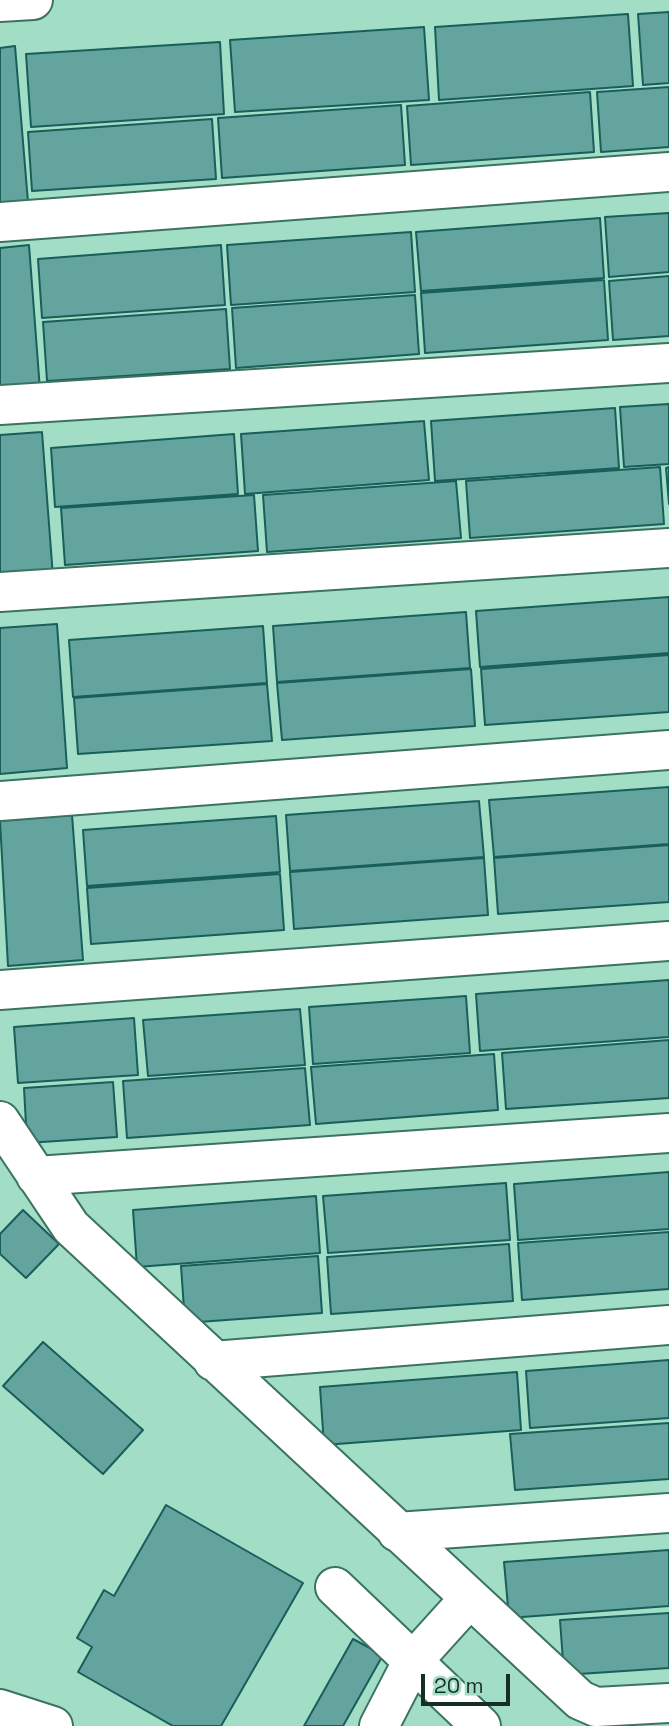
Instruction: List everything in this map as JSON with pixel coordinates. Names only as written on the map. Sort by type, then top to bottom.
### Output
[{"type":"street","points":[[0,2],[33,0]]},
{"type":"street","points":[[0,222],[669,172]]},
{"type":"street","points":[[0,405],[669,363]]},
{"type":"street","points":[[0,592],[669,548]]},
{"type":"street","points":[[0,801],[669,750]]},
{"type":"street","points":[[0,990],[669,941]]},
{"type":"street","points":[[0,1121],[71,1227],[469,1599],[586,1704],[596,1707],[669,1703]]},
{"type":"street","points":[[36,1176],[669,1133]]},
{"type":"street","points":[[214,1361],[669,1325]]},
{"type":"street","points":[[397,1532],[669,1513]]},
{"type":"street","points":[[335,1587],[481,1726]]},
{"type":"street","points":[[379,1726],[412,1662],[469,1599]]},
{"type":"street","points":[[0,1709],[53,1726]]},
{"type":"building","points":[[669,12],[669,83],[643,85],[638,14]]},
{"type":"building","points":[[628,14],[633,86],[439,100],[435,27]]},
{"type":"building","points":[[424,27],[429,100],[235,112],[230,40]]},
{"type":"building","points":[[220,42],[224,114],[31,127],[26,54]]},
{"type":"building","points":[[15,46],[28,202],[0,204],[0,48]]},
{"type":"building","points":[[669,87],[669,147],[601,152],[597,92]]},
{"type":"building","points":[[590,92],[594,152],[411,165],[407,106]]},
{"type":"building","points":[[401,105],[405,165],[222,178],[218,118]]},
{"type":"building","points":[[212,119],[216,179],[32,191],[28,132]]},
{"type":"building","points":[[669,213],[669,272],[609,277],[605,217]]},
{"type":"building","points":[[600,218],[604,278],[421,291],[416,232]]},
{"type":"building","points":[[411,232],[415,292],[231,305],[227,245]]},
{"type":"building","points":[[29,245],[40,390],[0,393],[0,248]]},
{"type":"building","points":[[221,245],[225,305],[42,318],[38,259]]},
{"type":"building","points":[[669,276],[669,336],[613,340],[609,281]]},
{"type":"building","points":[[604,280],[608,340],[425,353],[421,293]]},
{"type":"building","points":[[415,295],[419,354],[236,368],[232,308]]},
{"type":"building","points":[[226,309],[230,369],[47,381],[43,322]]},
{"type":"building","points":[[669,404],[669,464],[624,467],[620,407]]},
{"type":"building","points":[[615,408],[619,468],[435,481],[431,421]]},
{"type":"building","points":[[424,421],[429,480],[245,494],[241,434]]},
{"type":"building","points":[[42,432],[53,577],[0,581],[0,435]]},
{"type":"building","points":[[234,434],[238,494],[55,507],[51,448]]},
{"type":"building","points":[[660,467],[664,524],[470,538],[466,481]]},
{"type":"building","points":[[669,467],[669,504],[666,468]]},
{"type":"building","points":[[456,481],[461,538],[267,552],[263,495]]},
{"type":"building","points":[[254,495],[258,551],[65,565],[61,508]]},
{"type":"building","points":[[669,597],[669,653],[480,667],[476,611]]},
{"type":"building","points":[[466,612],[470,668],[277,682],[273,626]]},
{"type":"building","points":[[57,624],[67,768],[0,774],[0,628]]},
{"type":"building","points":[[263,626],[267,683],[73,697],[69,640]]},
{"type":"building","points":[[669,655],[669,712],[485,725],[481,669]]},
{"type":"building","points":[[471,669],[475,726],[282,740],[277,683]]},
{"type":"building","points":[[267,684],[272,741],[78,754],[74,698]]},
{"type":"building","points":[[669,787],[669,844],[494,857],[489,800]]},
{"type":"building","points":[[479,801],[484,857],[290,871],[286,815]]},
{"type":"building","points":[[72,815],[83,960],[8,966],[0,821]]},
{"type":"building","points":[[276,816],[280,872],[87,886],[83,830]]},
{"type":"building","points":[[669,845],[669,902],[498,914],[494,858]]},
{"type":"building","points":[[484,858],[488,915],[294,929],[290,872]]},
{"type":"building","points":[[280,874],[284,930],[91,944],[87,888]]},
{"type":"building","points":[[669,980],[669,1037],[480,1051],[476,994]]},
{"type":"building","points":[[466,996],[470,1053],[313,1064],[309,1007]]},
{"type":"building","points":[[300,1009],[305,1065],[148,1076],[143,1020]]},
{"type":"building","points":[[134,1018],[138,1075],[18,1083],[14,1027]]},
{"type":"building","points":[[669,1040],[669,1098],[506,1109],[502,1053]]},
{"type":"building","points":[[494,1054],[498,1110],[316,1124],[311,1067]]},
{"type":"building","points":[[305,1068],[310,1125],[127,1138],[123,1081]]},
{"type":"building","points":[[113,1082],[117,1137],[27,1143],[24,1088]]},
{"type":"building","points":[[669,1172],[669,1229],[518,1240],[514,1184]]},
{"type":"building","points":[[506,1183],[510,1240],[328,1253],[323,1196]]},
{"type":"building","points":[[316,1196],[320,1253],[137,1267],[133,1210]]},
{"type":"building","points":[[23,1210],[59,1244],[26,1278],[0,1254],[0,1234]]},
{"type":"building","points":[[669,1232],[669,1289],[522,1300],[518,1243]]},
{"type":"building","points":[[509,1244],[513,1301],[331,1314],[327,1257]]},
{"type":"building","points":[[318,1256],[322,1313],[185,1323],[181,1266]]},
{"type":"building","points":[[43,1342],[143,1430],[103,1474],[3,1386]]},
{"type":"building","points":[[669,1360],[669,1418],[530,1428],[526,1371]]},
{"type":"building","points":[[517,1372],[521,1430],[324,1445],[320,1387]]},
{"type":"building","points":[[669,1423],[669,1479],[515,1490],[510,1434]]},
{"type":"building","points":[[166,1505],[303,1583],[221,1726],[173,1726],[78,1672],[92,1647],[77,1638],[104,1590],[114,1596]]},
{"type":"building","points":[[669,1550],[669,1606],[509,1618],[504,1562]]},
{"type":"building","points":[[669,1613],[669,1668],[564,1675],[560,1620]]},
{"type":"building","points":[[353,1639],[383,1655],[343,1726],[304,1726]]}]
